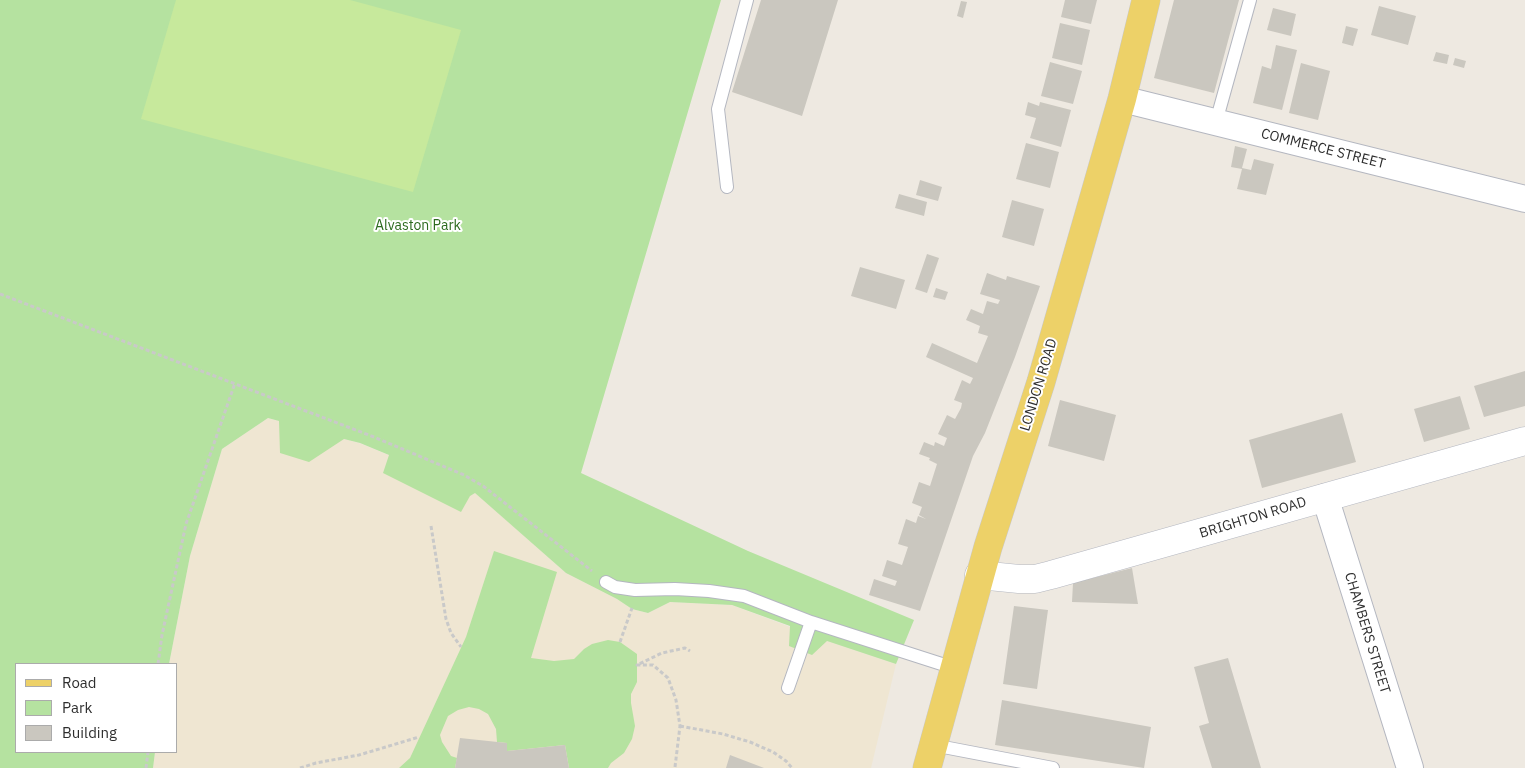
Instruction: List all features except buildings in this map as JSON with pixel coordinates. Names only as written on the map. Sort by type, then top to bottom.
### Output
[{"type":"main road","name":"LONDON ROAD","points":[[930,756],[979,575],[1042,382],[1122,99],[1146,0]]},
{"type":"street","name":"COMMERCE STREET","points":[[1122,99],[1525,199]]},
{"type":"street","name":"BRIGHTON ROAD","points":[[979,575],[1019,579],[1051,576],[1525,441]]},
{"type":"street","name":"CHAMBERS STREET","points":[[1325,497],[1410,768]]},
{"type":"lane","points":[[727,187],[718,109],[747,0]]},
{"type":"lane","points":[[1216,122],[1250,0]]},
{"type":"lane","points":[[606,582],[616,587],[635,590],[675,589],[744,596],[811,622],[954,668]]},
{"type":"lane","points":[[788,688],[811,622]]},
{"type":"lane","points":[[930,756],[1053,768]]},
{"type":"path","points":[[0,294],[374,437],[464,475],[483,486],[606,582]]},
{"type":"path","points":[[158,663],[162,635],[186,524],[235,383]]},
{"type":"path","points":[[431,526],[446,619],[451,633],[461,647]]},
{"type":"path","points":[[620,642],[632,609],[635,590]]},
{"type":"path","points":[[675,767],[680,726],[676,700],[668,678],[653,665],[637,665],[662,653],[685,648],[690,651]]},
{"type":"path","points":[[680,726],[723,734],[750,742],[773,752],[792,768]]},
{"type":"path","points":[[300,768],[359,755],[419,736]]},
{"type":"path","points":[[146,768],[148,753]]},
{"type":"shaded area","points":[[268,418],[359,443],[470,488],[566,573],[617,599],[632,609],[648,613],[670,602],[732,605],[827,641],[896,664],[871,768],[153,768],[155,753],[178,753],[178,663],[169,663],[190,556],[222,449]]},
{"type":"green space","name":"Alvaston Park","points":[[0,0],[721,0],[581,473],[748,551],[914,620],[896,664],[827,641],[812,655],[789,646],[790,626],[732,605],[670,602],[648,613],[632,609],[617,599],[566,573],[475,493],[470,496],[461,512],[383,473],[389,455],[360,443],[344,439],[309,462],[280,453],[279,421],[268,418],[222,449],[190,556],[169,663],[15,663],[15,753],[155,753],[153,768],[0,768]]},
{"type":"green space","points":[[176,0],[350,0],[461,30],[413,192],[141,119]]},
{"type":"green space","points":[[494,551],[557,572],[531,658],[554,661],[574,659],[592,644],[608,640],[620,642],[637,654],[637,682],[631,694],[635,726],[632,739],[624,753],[611,763],[608,768],[569,768],[565,745],[507,751],[507,743],[497,742],[496,729],[488,714],[479,709],[469,707],[458,710],[448,716],[440,735],[451,756],[457,758],[455,768],[399,768],[410,758],[466,637]]}]
